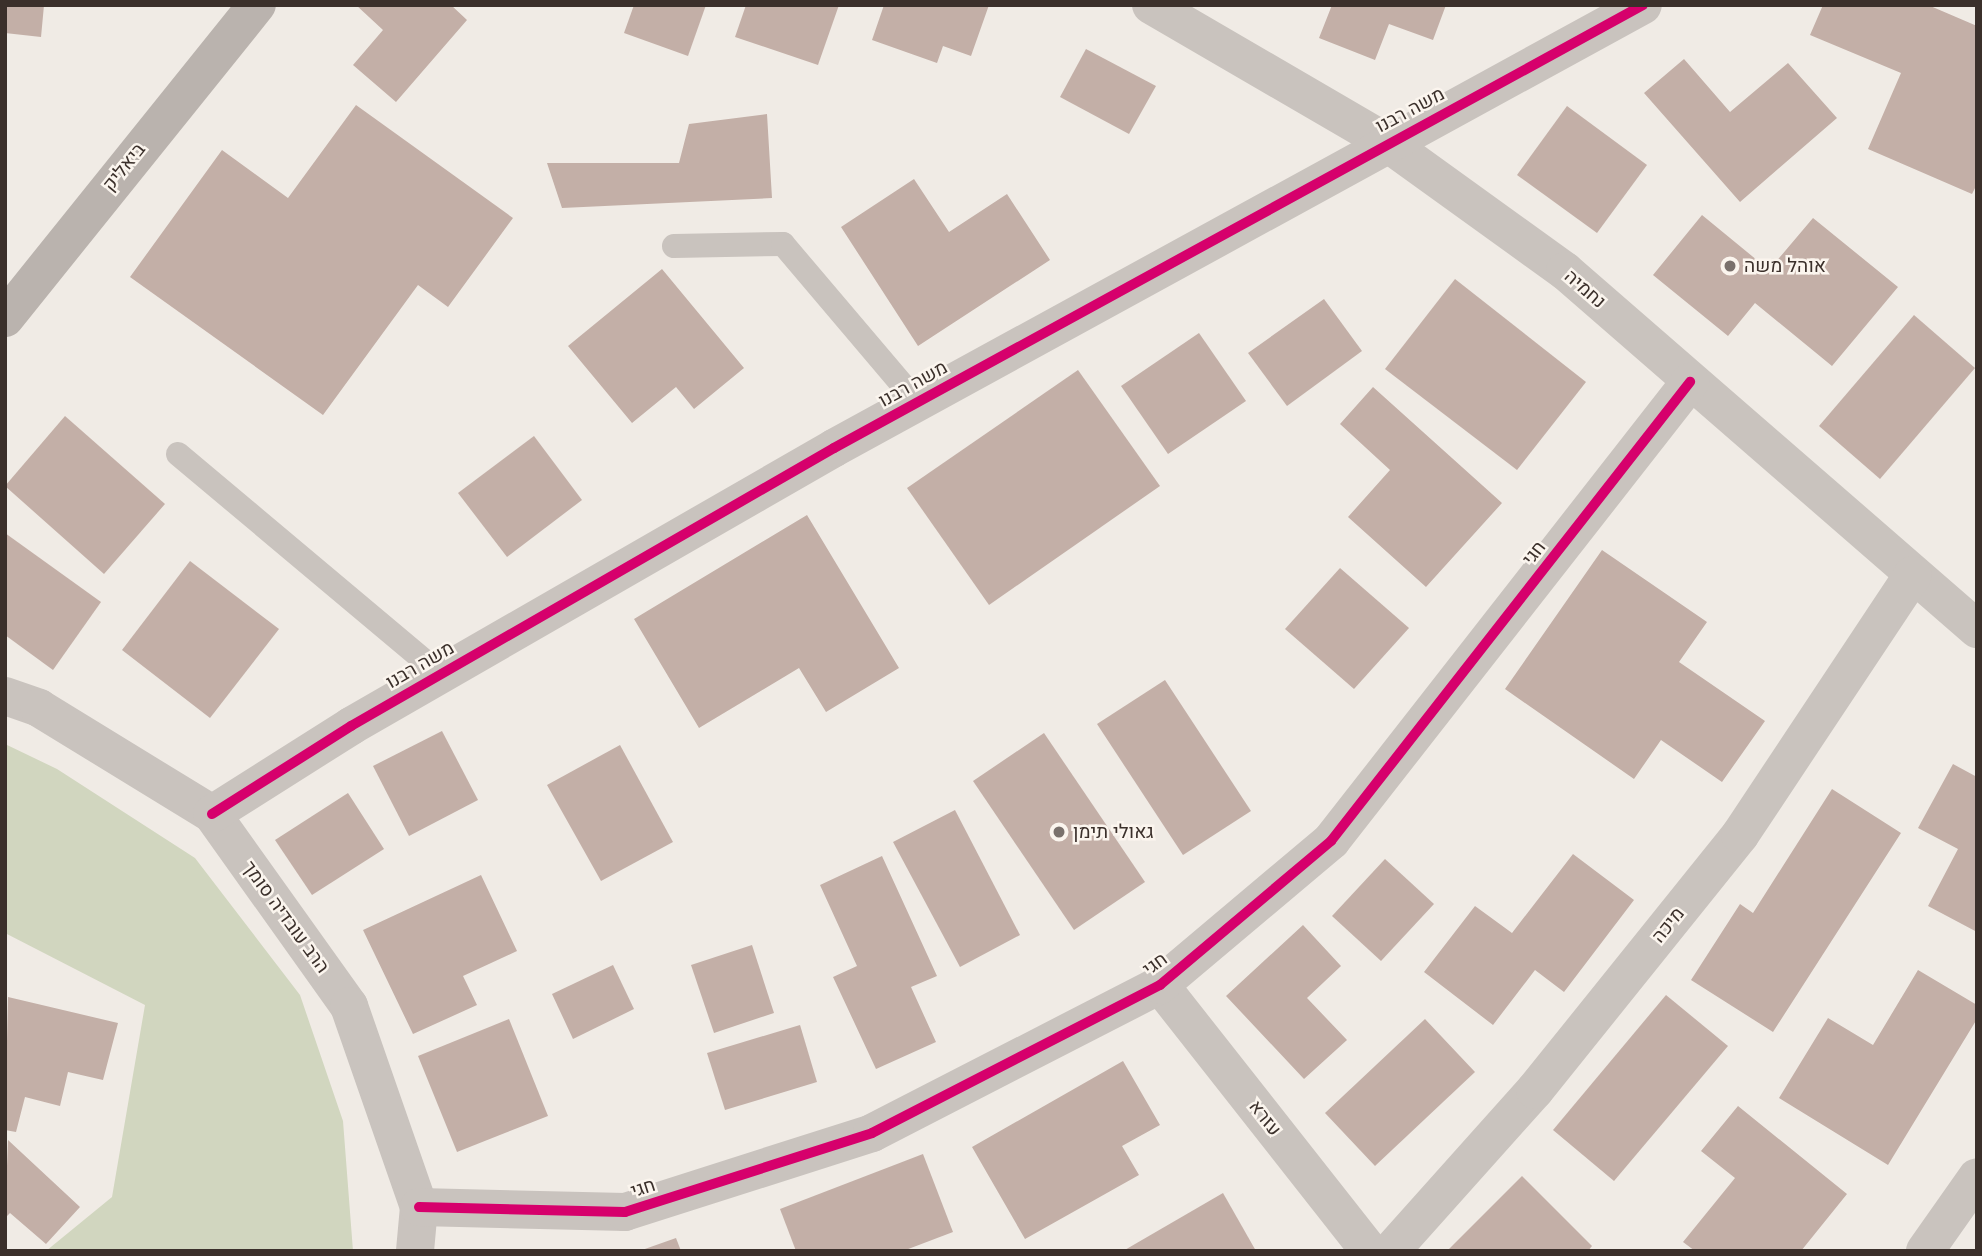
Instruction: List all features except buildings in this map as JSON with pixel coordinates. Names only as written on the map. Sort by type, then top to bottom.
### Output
[{"type":"street","name":"נחמיה","points":[[1151,5],[1386,142],[1565,271],[1977,629]]},
{"type":"street","name":"משה רבנו","points":[[212,814],[440,674],[917,402],[1386,142],[1643,5]]},
{"type":"street","name":"ביאליק","points":[[9,306],[249,9]]},
{"type":"street","name":"חגי","points":[[419,1207],[625,1212],[872,1133],[1160,985],[1331,841],[1690,382]]},
{"type":"street","name":"מיכה","points":[[1391,1251],[1535,1090],[1740,835],[1913,575]]},
{"type":"street","name":"הרב עובדיה סומך","points":[[5,696],[39,708],[212,814],[349,1006],[419,1207],[415,1251]]},
{"type":"street","name":"עזרא","points":[[1160,985],[1369,1251]]},
{"type":"street","points":[[1925,1251],[1974,1187]]},
{"type":"lane","points":[[674,246],[783,244],[917,402]]},
{"type":"lane","points":[[178,454],[440,674]]},
{"type":"green space","points":[[5,744],[57,769],[195,858],[300,995],[343,1121],[353,1251],[46,1251],[112,1197],[145,1005],[5,933]]},
{"type":"cycle path","points":[[212,814],[351,726],[834,448],[1643,5]]},
{"type":"cycle path","points":[[419,1207],[625,1212],[872,1133],[1160,985],[1331,841],[1690,382]]},
{"type":"place","name":"אוהל משה","points":[[1730,266]]},
{"type":"place","name":"גאולי תימן","points":[[1059,832]]}]
